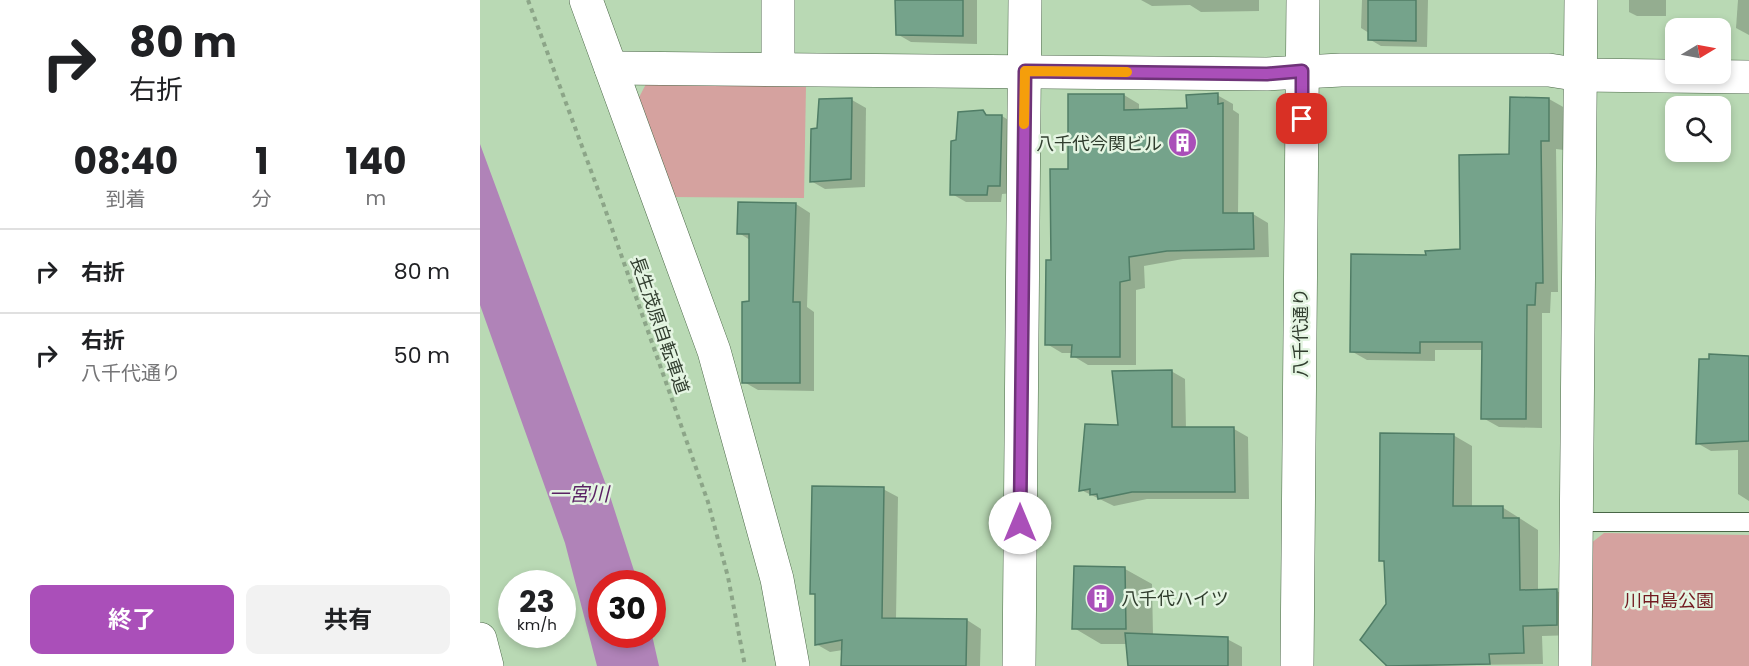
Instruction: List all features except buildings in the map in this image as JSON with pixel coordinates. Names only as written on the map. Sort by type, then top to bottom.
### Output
[{"type":"street","points":[[586,0],[714,351],[777,579],[793,666]]},
{"type":"street","points":[[778,0],[778,69]]},
{"type":"street","points":[[1019,666],[1026,0]]},
{"type":"street","name":"八千代通り","points":[[1297,666],[1303,0]]},
{"type":"street","points":[[1575,666],[1581,0]]},
{"type":"street","points":[[611,68],[1267,74],[1302,71],[1549,70],[1581,75],[1749,77]]},
{"type":"street","points":[[480,639],[487,666]]},
{"type":"lane","points":[[1577,522],[1749,522]]},
{"type":"path","name":"長生茂原自転車道","points":[[528,0],[708,502],[728,577],[745,666]]},
{"type":"green space","points":[[646,84],[806,86],[804,198],[670,197],[635,105]]},
{"type":"green space","name":"川中島公園","points":[[1604,533],[1749,535],[1749,666],[1589,666],[1590,544]]},
{"type":"water","name":"一宮川","points":[[480,144],[609,493],[634,570],[588,570],[588,631],[576,585],[576,570],[572,570],[565,543],[480,305]]},
{"type":"water","name":"一宮川","points":[[592,648],[655,648],[659,666],[597,666]]},
{"type":"slow traffic","points":[[1024,124],[1025,71],[1127,72]]},
{"type":"place","name":"八千代今関ビル","points":[[1183,143]]},
{"type":"place","name":"八千代ハイツ","points":[[1100,598]]},
{"type":"route","points":[[1020,523],[1025,71],[1267,74],[1302,71],[1302,119]]}]
